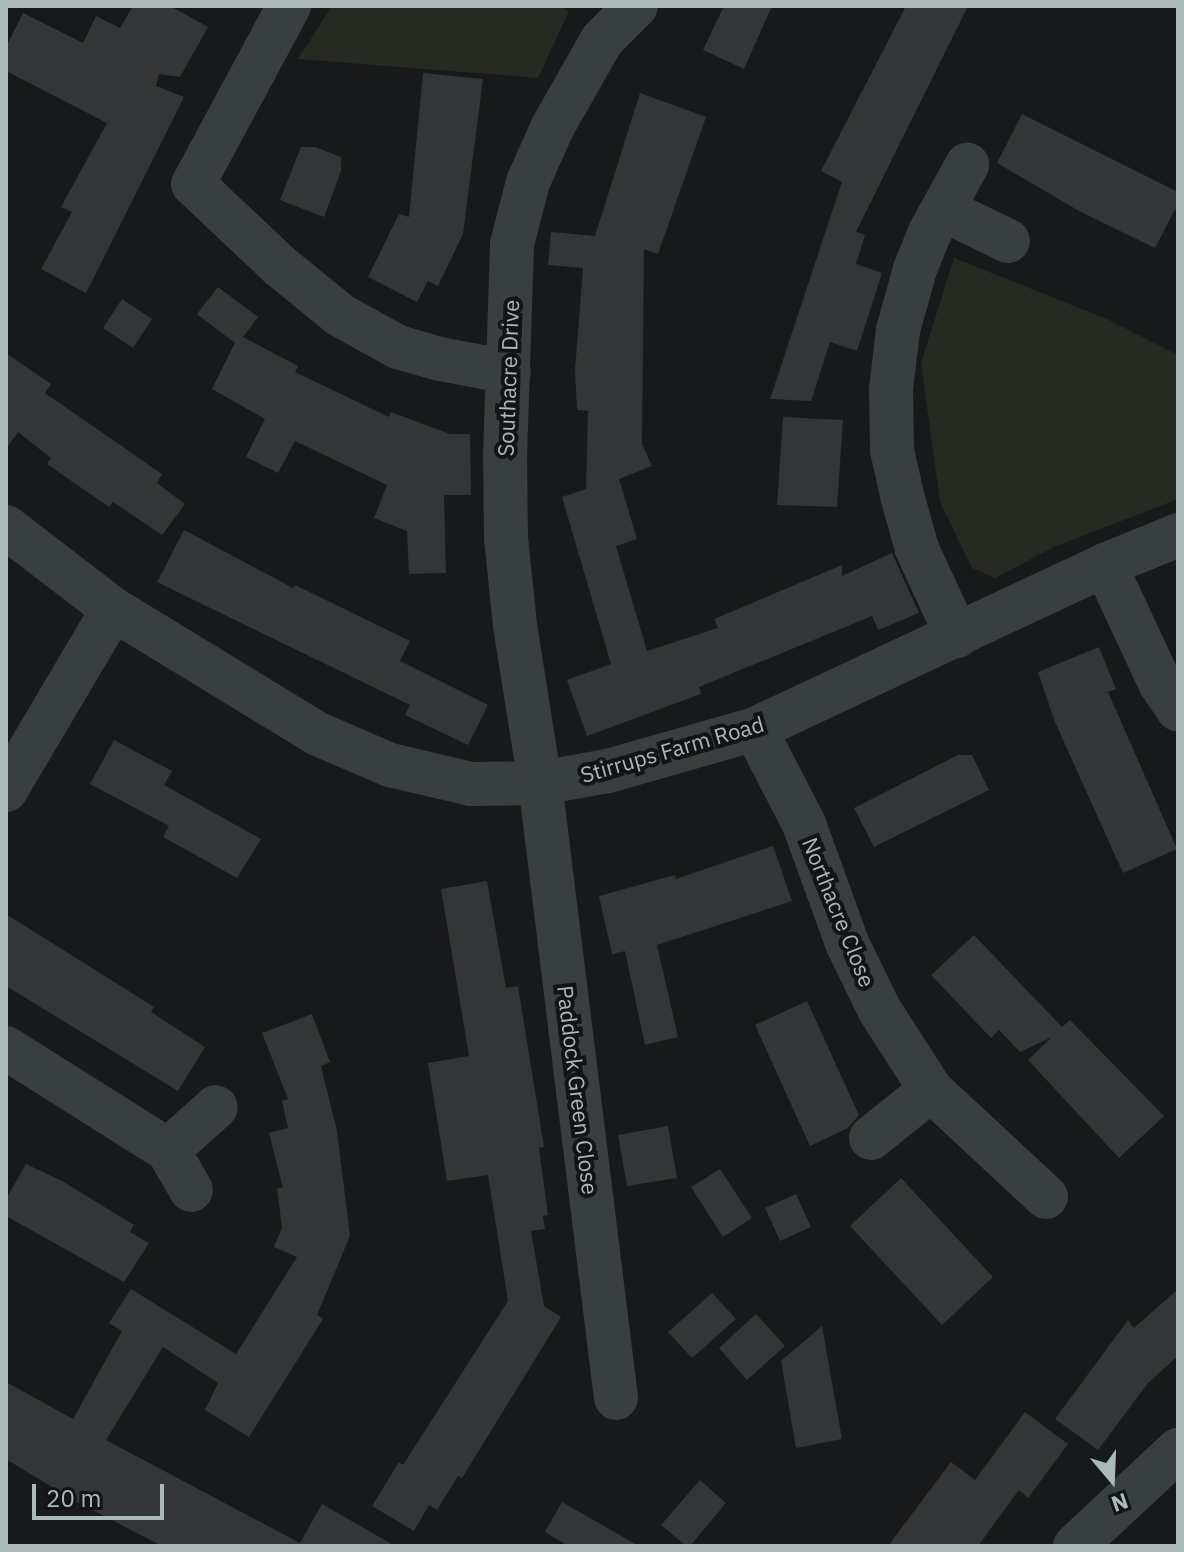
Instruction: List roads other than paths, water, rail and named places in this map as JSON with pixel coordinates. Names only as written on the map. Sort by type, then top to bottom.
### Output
[{"type":"street","points":[[289,6],[193,184],[280,266],[340,315],[398,347],[440,359],[509,372]]},
{"type":"street","name":"Southacre Drive","points":[[540,783],[515,625],[506,538],[512,244],[528,182],[552,128],[602,40],[636,6]]},
{"type":"street","points":[[957,636],[917,549],[892,450],[891,389],[898,330],[915,269],[930,232],[967,165]]},
{"type":"street","points":[[944,210],[1008,241]]},
{"type":"street","name":"Stirrups Farm Road","points":[[6,527],[113,609],[318,734],[390,765],[471,784],[540,783],[608,771],[755,729],[1105,565],[1178,535]]},
{"type":"street","points":[[1105,565],[1160,683],[1178,710]]},
{"type":"street","points":[[6,790],[113,609]]},
{"type":"street","name":"Northacre Close","points":[[755,729],[804,824],[847,943],[879,1009],[931,1090],[1046,1197]]},
{"type":"street","name":"Paddock Green Close","points":[[540,783],[616,1398]]},
{"type":"street","points":[[6,1048],[168,1150],[191,1190]]},
{"type":"street","points":[[871,1138],[931,1090]]},
{"type":"street","points":[[168,1150],[216,1107]]},
{"type":"street","points":[[1075,1546],[1178,1450]]}]
